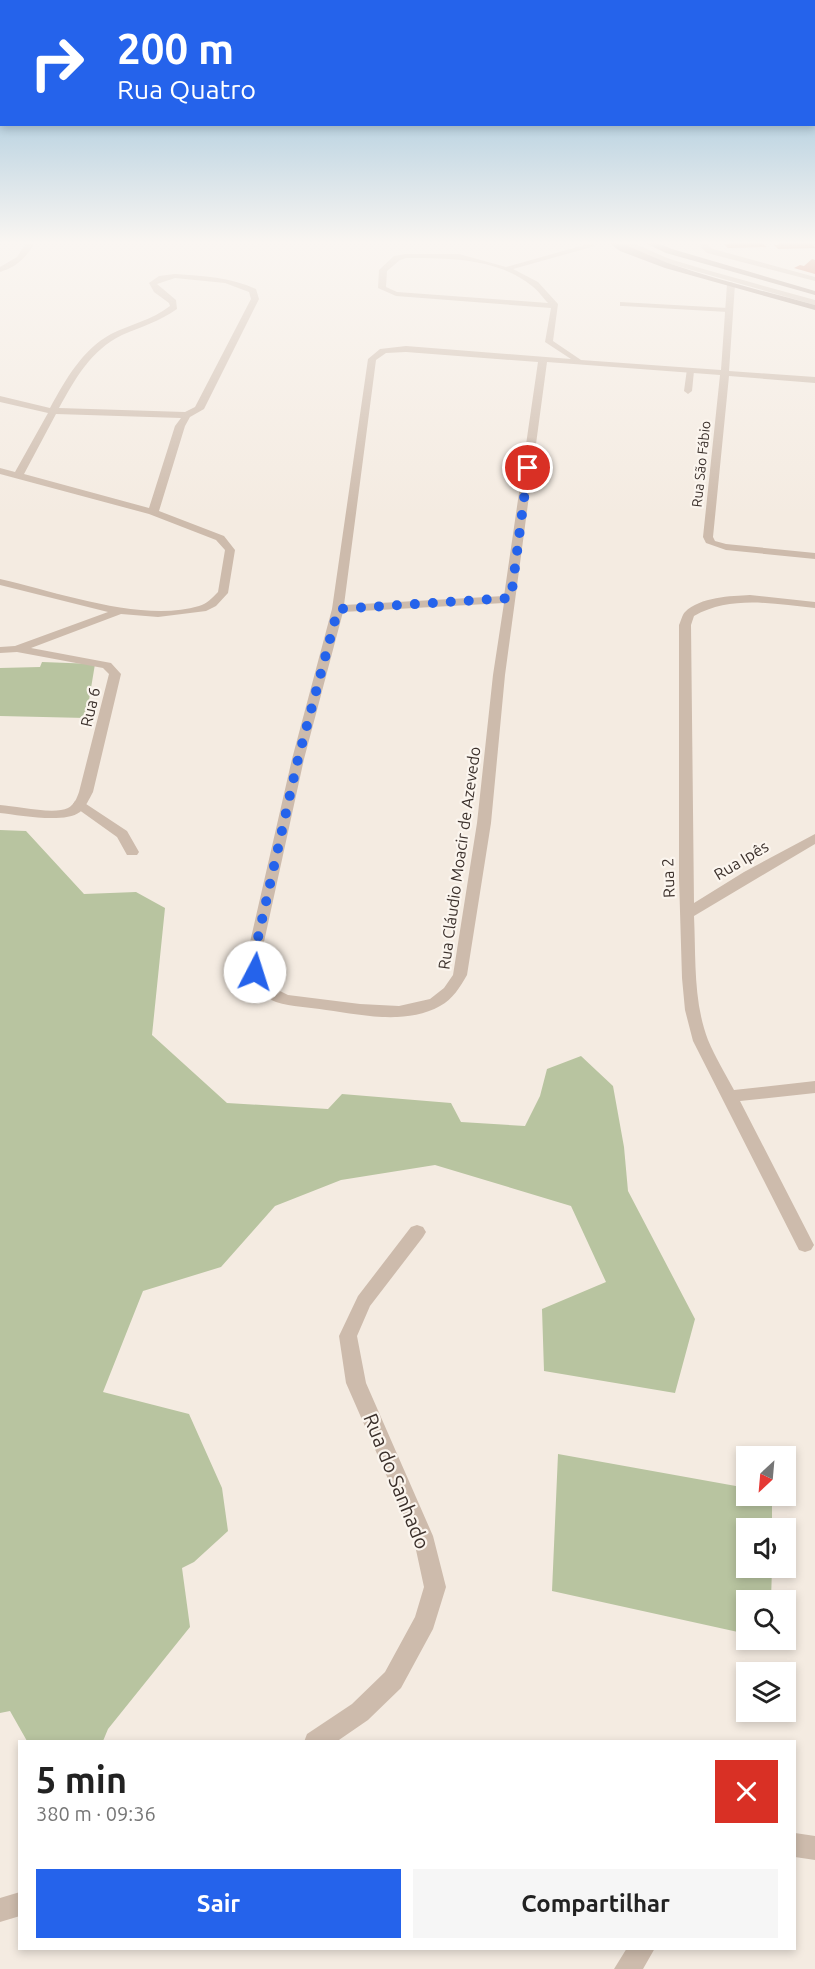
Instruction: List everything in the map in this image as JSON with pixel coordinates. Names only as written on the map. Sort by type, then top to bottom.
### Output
[{"type":"street","points":[[18,476],[53,411],[89,353],[124,332]]},
{"type":"street","points":[[153,512],[180,426],[187,415],[203,404],[240,332]]},
{"type":"street","points":[[551,332],[549,342],[586,362]]},
{"type":"street","name":"Rua São Fábio","points":[[727,332],[710,541],[726,547],[815,556]]},
{"type":"street","name":"Rua Cláudio Moacir de Azevedo","points":[[406,349],[543,359],[499,675],[483,823],[460,975],[454,988],[441,1000],[416,1009],[383,1012],[279,998],[261,984],[255,972],[255,951],[298,759],[338,609],[372,359],[379,352],[406,349]]},
{"type":"street","points":[[543,359],[815,380]]},
{"type":"street","points":[[688,391],[690,371]]},
{"type":"street","points":[[0,399],[53,411],[187,415]]},
{"type":"street","points":[[0,471],[153,512],[220,538],[230,550],[223,594],[202,609],[158,614],[120,611],[0,582]]},
{"type":"street","points":[[338,609],[511,598]]},
{"type":"street","name":"Rua 2","points":[[805,1245],[701,1041],[693,1018],[689,986],[684,858],[685,625],[689,614],[713,601],[737,598],[815,606]]},
{"type":"street","points":[[0,650],[17,649],[120,611]]},
{"type":"street","name":"Rua 6","points":[[17,649],[107,665],[115,674],[86,792],[80,804]]},
{"type":"street","points":[[0,809],[71,811],[80,804],[122,834],[132,852]]},
{"type":"street","name":"Rua Ipês","points":[[687,914],[749,875],[815,838]]},
{"type":"street","points":[[731,1096],[812,1085]]},
{"type":"street","name":"Rua do Sanhado","points":[[318,1740],[360,1712],[393,1680],[425,1621],[435,1587],[423,1536],[356,1383],[348,1336],[352,1321],[364,1301],[417,1232]]},
{"type":"street","points":[[796,1845],[815,1848]]},
{"type":"street","points":[[0,1910],[18,1905]]},
{"type":"street","points":[[627,1969],[641,1950]]},
{"type":"green space","points":[[42,662],[95,664],[86,718],[0,716],[0,668],[40,667]]},
{"type":"green space","points":[[0,830],[26,831],[84,894],[136,892],[165,908],[152,1035],[227,1103],[328,1109],[342,1094],[451,1103],[461,1122],[525,1126],[540,1096],[547,1069],[581,1056],[613,1086],[624,1147],[628,1191],[695,1319],[675,1393],[544,1371],[542,1309],[606,1282],[571,1206],[435,1165],[341,1180],[275,1206],[221,1267],[143,1291],[103,1392],[189,1414],[222,1488],[228,1531],[194,1562],[182,1568],[190,1627],[108,1729],[103,1740],[26,1740],[10,1711],[0,1713]]},
{"type":"green space","points":[[558,1454],[736,1486],[736,1506],[772,1506],[772,1518],[736,1518],[736,1578],[772,1578],[771,1590],[736,1590],[736,1632],[552,1591]]},
{"type":"route","points":[[255,972],[255,951],[298,759],[338,609],[511,598],[528,468]]}]
